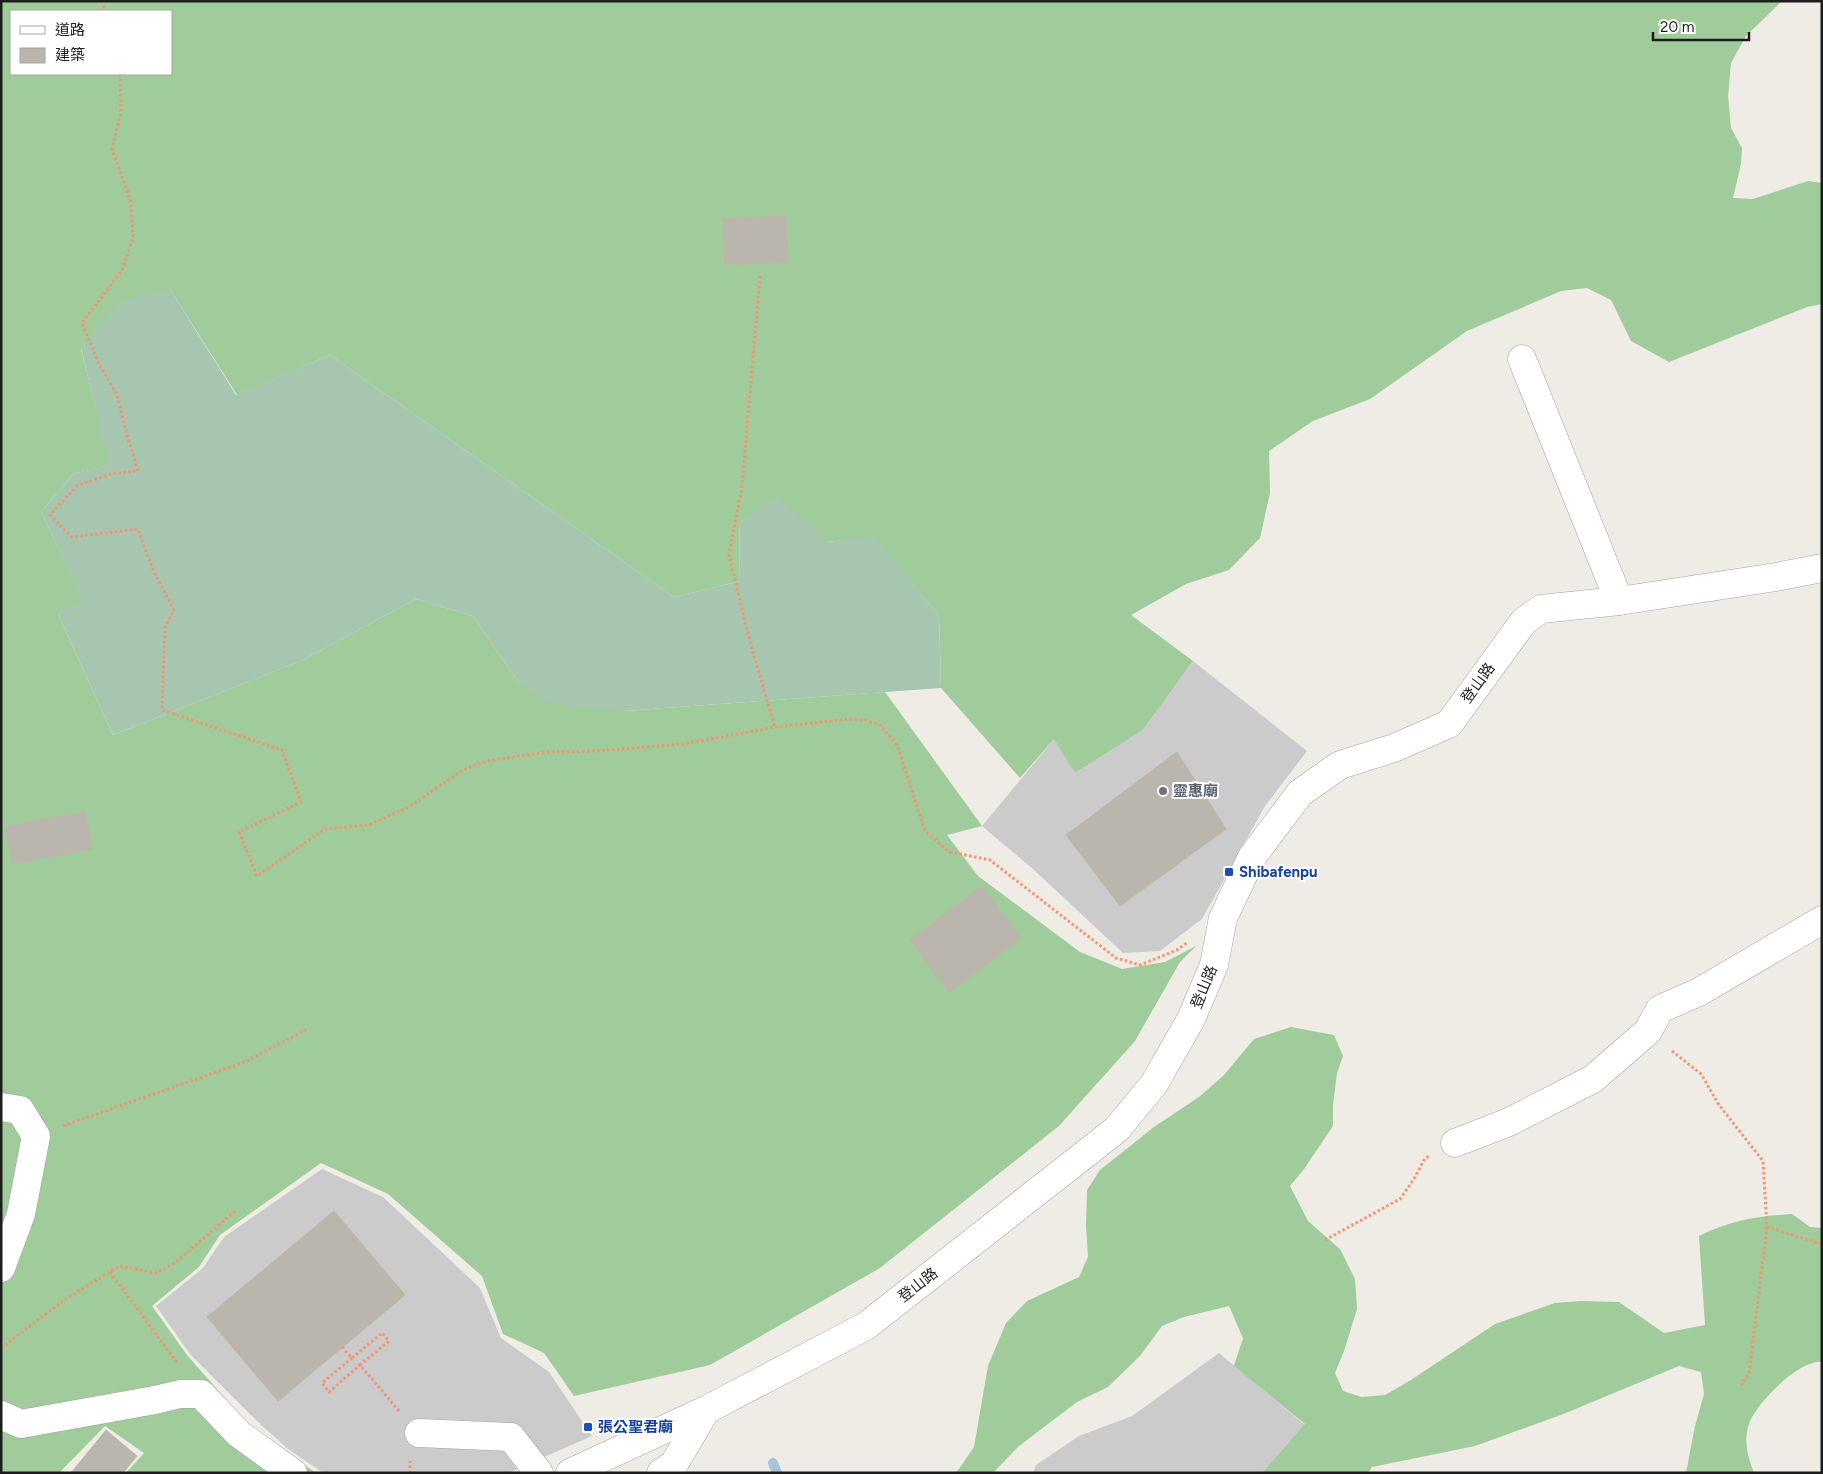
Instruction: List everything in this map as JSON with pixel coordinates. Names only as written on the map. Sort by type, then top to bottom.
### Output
[{"type":"street","points":[[1522,359],[1619,601]]},
{"type":"street","name":"登山路","points":[[570,1473],[706,1410],[866,1326],[1117,1129],[1154,1084],[1191,1019],[1214,964],[1223,918],[1252,857],[1300,793],[1340,765],[1394,748],[1449,724],[1524,621],[1540,609],[1619,601],[1776,577],[1822,568]]},
{"type":"street","points":[[1455,1143],[1508,1122],[1592,1079],[1648,1031],[1660,1009],[1699,992],[1822,920]]},
{"type":"street","points":[[1,1107],[20,1110],[36,1136],[21,1214],[1,1268]]},
{"type":"street","points":[[1,1415],[21,1424],[180,1394],[200,1394],[239,1434],[293,1473]]},
{"type":"street","points":[[661,1473],[674,1464],[706,1410]]},
{"type":"street","points":[[419,1433],[511,1437],[539,1473]]},
{"type":"path","points":[[120,75],[121,112],[112,149],[131,202],[133,238],[122,270],[82,322],[99,364],[117,395],[138,471],[111,474],[77,486],[50,516],[72,536],[138,529],[154,572],[174,610],[165,627],[162,710],[282,750],[301,802],[239,832],[257,876],[325,830],[368,826],[406,808],[463,770],[486,761],[548,752],[598,751],[684,744],[775,727],[850,719],[865,720],[880,726],[897,746],[925,831],[950,852],[990,860],[1116,958],[1140,964],[1177,950],[1223,918]]},
{"type":"path","points":[[760,276],[742,487],[729,555],[751,646],[775,727]]},
{"type":"path","points":[[36,1136],[245,1062],[308,1029]]},
{"type":"path","points":[[1648,1031],[1701,1074],[1718,1104],[1763,1161],[1766,1227],[1749,1373],[1741,1385]]},
{"type":"path","points":[[1326,1240],[1400,1199],[1414,1179],[1424,1158],[1455,1143]]},
{"type":"path","points":[[1,1348],[63,1301],[120,1266],[157,1272],[176,1262],[236,1211]]},
{"type":"path","points":[[1766,1227],[1822,1244]]},
{"type":"path","points":[[110,1272],[200,1394]]},
{"type":"path","points":[[382,1333],[389,1341],[360,1366],[329,1392],[322,1384],[382,1333]]},
{"type":"path","points":[[342,1347],[352,1358]]},
{"type":"path","points":[[360,1366],[419,1433]]},
{"type":"shaded area","points":[[1193,661],[1307,751],[1265,806],[1202,919],[1160,951],[1123,953],[1034,870],[982,826],[1055,738],[1075,773],[1143,730]]},
{"type":"shaded area","points":[[322,1169],[383,1197],[480,1288],[501,1338],[549,1372],[592,1436],[508,1473],[323,1473],[288,1449],[258,1422],[190,1354],[156,1306],[203,1268],[224,1237]]},
{"type":"shaded area","points":[[1219,1353],[1305,1425],[1262,1473],[1033,1473],[1036,1465],[1079,1436],[1132,1416]]},
{"type":"green space","points":[[1,1],[1782,1],[1746,36],[1731,63],[1728,96],[1731,128],[1742,148],[1741,164],[1733,198],[1753,199],[1808,181],[1822,183],[1822,304],[1807,307],[1669,362],[1631,341],[1611,300],[1587,288],[1561,291],[1467,331],[1370,399],[1313,421],[1269,451],[1270,493],[1260,538],[1229,570],[1186,584],[1131,615],[1193,661],[1143,730],[1075,773],[1054,739],[1020,778],[941,688],[939,615],[872,537],[828,542],[739,522],[740,581],[674,597],[330,355],[237,395],[170,289],[81,349],[110,465],[73,474],[41,512],[84,600],[58,614],[113,735],[301,661],[416,599],[473,616],[519,683],[624,711],[885,692],[982,826],[947,835],[978,876],[1080,952],[1122,969],[1165,962],[1196,946],[1180,962],[1135,1041],[1059,1126],[880,1268],[710,1365],[574,1396],[544,1353],[503,1334],[482,1276],[388,1194],[321,1163],[220,1235],[199,1267],[152,1306],[187,1355],[251,1428],[316,1473],[126,1473],[144,1453],[105,1426],[59,1473],[1,1473]]},
{"type":"green space","points":[[170,289],[236,395],[330,355],[674,597],[740,581],[739,522],[777,497],[828,542],[872,536],[939,615],[941,688],[624,711],[551,704],[519,683],[473,616],[416,599],[301,661],[113,735],[58,614],[83,599],[41,512],[73,474],[109,465],[81,348],[123,300]]},
{"type":"green space","points":[[1291,1027],[1334,1035],[1343,1056],[1337,1073],[1333,1105],[1333,1126],[1290,1186],[1308,1221],[1340,1249],[1355,1279],[1357,1309],[1335,1373],[1343,1391],[1362,1397],[1385,1395],[1495,1324],[1555,1303],[1580,1301],[1619,1302],[1664,1333],[1705,1325],[1699,1236],[1744,1220],[1792,1214],[1810,1227],[1822,1228],[1822,1362],[1813,1363],[1791,1375],[1769,1395],[1753,1415],[1747,1430],[1746,1443],[1754,1473],[1686,1473],[1695,1426],[1704,1394],[1701,1372],[1679,1366],[1561,1415],[1475,1446],[1372,1467],[1368,1473],[1262,1473],[1305,1424],[1234,1366],[1243,1338],[1229,1306],[1184,1317],[1162,1326],[1140,1356],[1108,1387],[1077,1402],[1019,1446],[993,1473],[955,1473],[974,1447],[988,1366],[1006,1323],[1027,1301],[1079,1277],[1088,1257],[1086,1225],[1087,1190],[1100,1170],[1154,1127],[1199,1097],[1224,1075],[1254,1039]]},
{"type":"building","points":[[786,216],[788,262],[725,265],[723,219]]},
{"type":"building","name":"靈惠廟","points":[[1177,752],[1226,829],[1120,906],[1066,835]]},
{"type":"building","points":[[85,812],[92,849],[13,864],[5,827]]},
{"type":"building","points":[[982,886],[1021,938],[949,993],[910,940]]},
{"type":"building","points":[[334,1211],[405,1295],[278,1401],[207,1317]]},
{"type":"building","points":[[106,1430],[137,1456],[123,1473],[71,1473]]},
{"type":"waterway","points":[[773,1463],[777,1473]]},
{"type":"place","name":"靈惠廟","points":[[1163,791]]},
{"type":"place","name":"Shibafenpu","points":[[1229,872]]},
{"type":"place","name":"張公聖君廟","points":[[588,1427]]}]
